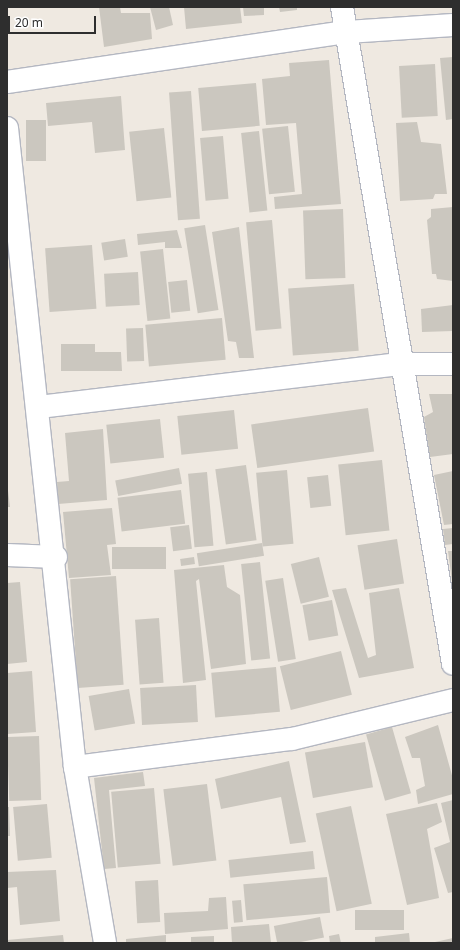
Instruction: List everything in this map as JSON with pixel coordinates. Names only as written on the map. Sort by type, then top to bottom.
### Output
[{"type":"street","points":[[342,7],[401,364],[453,664]]},
{"type":"street","points":[[7,82],[347,32],[453,25]]},
{"type":"street","points":[[7,128],[56,557],[75,766],[105,943]]},
{"type":"street","points":[[39,407],[401,364],[453,364]]},
{"type":"street","points":[[7,556],[56,557]]},
{"type":"street","points":[[75,766],[292,739],[453,700]]},
{"type":"building","points":[[99,7],[120,7],[121,13],[150,13],[152,39],[104,47]]},
{"type":"building","points":[[150,7],[169,7],[173,25],[156,30]]},
{"type":"building","points":[[184,7],[240,7],[242,23],[186,29]]},
{"type":"building","points":[[243,7],[264,7],[264,15],[244,16]]},
{"type":"building","points":[[279,7],[297,7],[297,10],[280,12]]},
{"type":"building","points":[[453,57],[453,119],[446,120],[440,58]]},
{"type":"building","points":[[329,60],[341,204],[275,209],[274,197],[302,194],[296,123],[266,125],[262,79],[290,76],[289,63]]},
{"type":"building","points":[[435,64],[438,116],[402,118],[399,66]]},
{"type":"building","points":[[256,83],[260,126],[202,131],[198,88]]},
{"type":"building","points":[[191,91],[200,219],[178,220],[169,93]]},
{"type":"building","points":[[121,96],[125,150],[95,153],[92,122],[48,126],[46,103]]},
{"type":"building","points":[[26,120],[46,120],[46,161],[26,161]]},
{"type":"building","points":[[417,122],[421,142],[441,144],[447,194],[435,194],[433,199],[400,201],[396,123]]},
{"type":"building","points":[[288,126],[295,192],[269,194],[262,129]]},
{"type":"building","points":[[164,128],[171,198],[137,201],[129,132]]},
{"type":"building","points":[[259,131],[267,211],[249,212],[241,133]]},
{"type":"building","points":[[223,136],[228,199],[206,201],[200,138]]},
{"type":"building","points":[[453,207],[453,281],[437,279],[436,274],[432,274],[427,220],[431,217],[431,209]]},
{"type":"building","points":[[343,209],[345,278],[305,279],[303,210]]},
{"type":"building","points":[[272,220],[281,329],[256,331],[246,222]]},
{"type":"building","points":[[205,225],[218,310],[198,313],[184,228]]},
{"type":"building","points":[[239,227],[254,358],[239,358],[236,342],[228,341],[212,232]]},
{"type":"building","points":[[177,230],[182,248],[165,248],[165,242],[138,245],[137,234]]},
{"type":"building","points":[[125,239],[128,257],[104,261],[101,243]]},
{"type":"building","points":[[92,245],[96,309],[50,312],[45,248]]},
{"type":"building","points":[[163,249],[170,319],[147,321],[140,251]]},
{"type":"building","points":[[138,272],[140,305],[106,307],[104,274]]},
{"type":"building","points":[[187,280],[190,311],[171,313],[168,282]]},
{"type":"building","points":[[354,284],[359,351],[293,355],[288,289]]},
{"type":"building","points":[[453,305],[453,331],[422,332],[421,309]]},
{"type":"building","points":[[222,318],[226,360],[149,367],[145,325]]},
{"type":"building","points":[[143,328],[144,361],[127,362],[126,329]]},
{"type":"building","points":[[61,344],[95,344],[95,352],[121,352],[122,371],[61,371]]},
{"type":"building","points":[[429,394],[453,394],[453,454],[430,457],[424,417],[433,412]]},
{"type":"building","points":[[368,408],[374,452],[257,468],[251,424]]},
{"type":"building","points":[[234,410],[238,449],[181,455],[177,416]]},
{"type":"building","points":[[160,419],[164,458],[110,463],[106,425]]},
{"type":"building","points":[[103,429],[107,500],[58,504],[57,482],[69,481],[65,433]]},
{"type":"building","points":[[382,460],[389,531],[346,535],[338,465]]},
{"type":"building","points":[[246,465],[257,540],[226,545],[215,469]]},
{"type":"building","points":[[179,468],[182,484],[118,496],[115,480]]},
{"type":"building","points":[[287,470],[293,544],[263,546],[256,473]]},
{"type":"building","points":[[453,471],[453,524],[444,525],[434,475]]},
{"type":"building","points":[[207,472],[213,546],[195,547],[188,474]]},
{"type":"building","points":[[328,475],[331,506],[310,508],[307,477]]},
{"type":"building","points":[[7,482],[10,507],[7,507]]},
{"type":"building","points":[[181,490],[185,524],[122,532],[117,498]]},
{"type":"building","points":[[112,508],[116,544],[107,545],[111,575],[69,578],[63,512]]},
{"type":"building","points":[[189,525],[192,549],[173,551],[170,527]]},
{"type":"building","points":[[453,528],[453,544],[445,545],[443,529]]},
{"type":"building","points":[[397,539],[404,583],[365,590],[357,545]]},
{"type":"building","points":[[262,543],[264,556],[199,566],[197,553]]},
{"type":"building","points":[[112,547],[166,547],[166,569],[112,569]]},
{"type":"building","points":[[448,551],[453,551],[453,581],[452,581]]},
{"type":"building","points":[[194,557],[195,564],[181,566],[180,559]]},
{"type":"building","points":[[319,557],[329,597],[301,604],[291,564]]},
{"type":"building","points":[[260,562],[270,658],[251,660],[241,564]]},
{"type":"building","points":[[224,565],[227,587],[240,595],[246,664],[211,669],[199,579],[196,581],[206,680],[183,683],[174,570]]},
{"type":"building","points":[[116,576],[124,685],[78,688],[70,579]]},
{"type":"building","points":[[283,578],[296,659],[278,662],[265,581]]},
{"type":"building","points":[[20,582],[27,662],[7,664],[7,583]]},
{"type":"building","points":[[346,588],[368,658],[376,655],[369,593],[399,588],[414,668],[359,678],[332,590]]},
{"type":"building","points":[[332,600],[338,635],[309,641],[302,605]]},
{"type":"building","points":[[159,618],[164,683],[140,685],[135,620]]},
{"type":"building","points":[[341,651],[352,695],[291,710],[280,666]]},
{"type":"building","points":[[276,667],[280,712],[215,717],[211,673]]},
{"type":"building","points":[[32,671],[36,732],[7,734],[7,673]]},
{"type":"building","points":[[196,685],[198,722],[142,725],[140,688]]},
{"type":"building","points":[[129,689],[135,723],[95,731],[89,696]]},
{"type":"building","points":[[438,725],[453,779],[453,794],[418,804],[416,790],[425,786],[420,758],[412,758],[405,737]]},
{"type":"building","points":[[392,727],[411,793],[385,801],[366,734]]},
{"type":"building","points":[[39,736],[41,800],[9,801],[7,737]]},
{"type":"building","points":[[365,742],[373,787],[313,798],[305,753]]},
{"type":"building","points":[[289,761],[306,842],[290,844],[281,797],[221,809],[215,779]]},
{"type":"building","points":[[143,772],[145,786],[109,790],[116,868],[104,869],[94,778]]},
{"type":"building","points":[[207,784],[216,860],[173,866],[163,789]]},
{"type":"building","points":[[154,788],[161,864],[118,867],[111,792]]},
{"type":"building","points":[[453,800],[453,892],[448,893],[434,848],[450,842],[441,803]]},
{"type":"building","points":[[437,803],[442,822],[427,829],[439,898],[407,905],[386,814]]},
{"type":"building","points":[[47,804],[52,858],[18,861],[13,807]]},
{"type":"building","points":[[351,806],[372,904],[337,911],[316,813]]},
{"type":"building","points":[[7,807],[9,807],[10,836],[7,836]]},
{"type":"building","points":[[313,851],[315,869],[230,878],[228,860]]},
{"type":"building","points":[[56,870],[60,921],[20,925],[17,887],[7,888],[7,872]]},
{"type":"building","points":[[327,877],[330,913],[246,920],[243,884]]},
{"type":"building","points":[[158,880],[160,922],[137,923],[135,881]]},
{"type":"building","points":[[226,897],[228,929],[165,934],[164,913],[208,911],[209,898]]},
{"type":"building","points":[[241,900],[243,922],[234,923],[232,901]]},
{"type":"building","points":[[355,910],[404,910],[404,930],[355,930]]},
{"type":"building","points":[[320,917],[324,938],[296,943],[277,943],[274,926]]},
{"type":"building","points":[[269,924],[271,943],[232,943],[231,927]]},
{"type":"building","points":[[409,933],[410,943],[375,943],[375,937]]},
{"type":"building","points":[[339,934],[341,943],[330,943],[329,936]]},
{"type":"building","points":[[63,935],[64,943],[7,943],[7,940]]},
{"type":"building","points":[[166,935],[166,943],[126,943],[126,939]]},
{"type":"building","points":[[214,936],[214,943],[191,943],[191,937]]},
{"type":"building","points":[[453,938],[453,943],[435,943],[435,942]]}]
